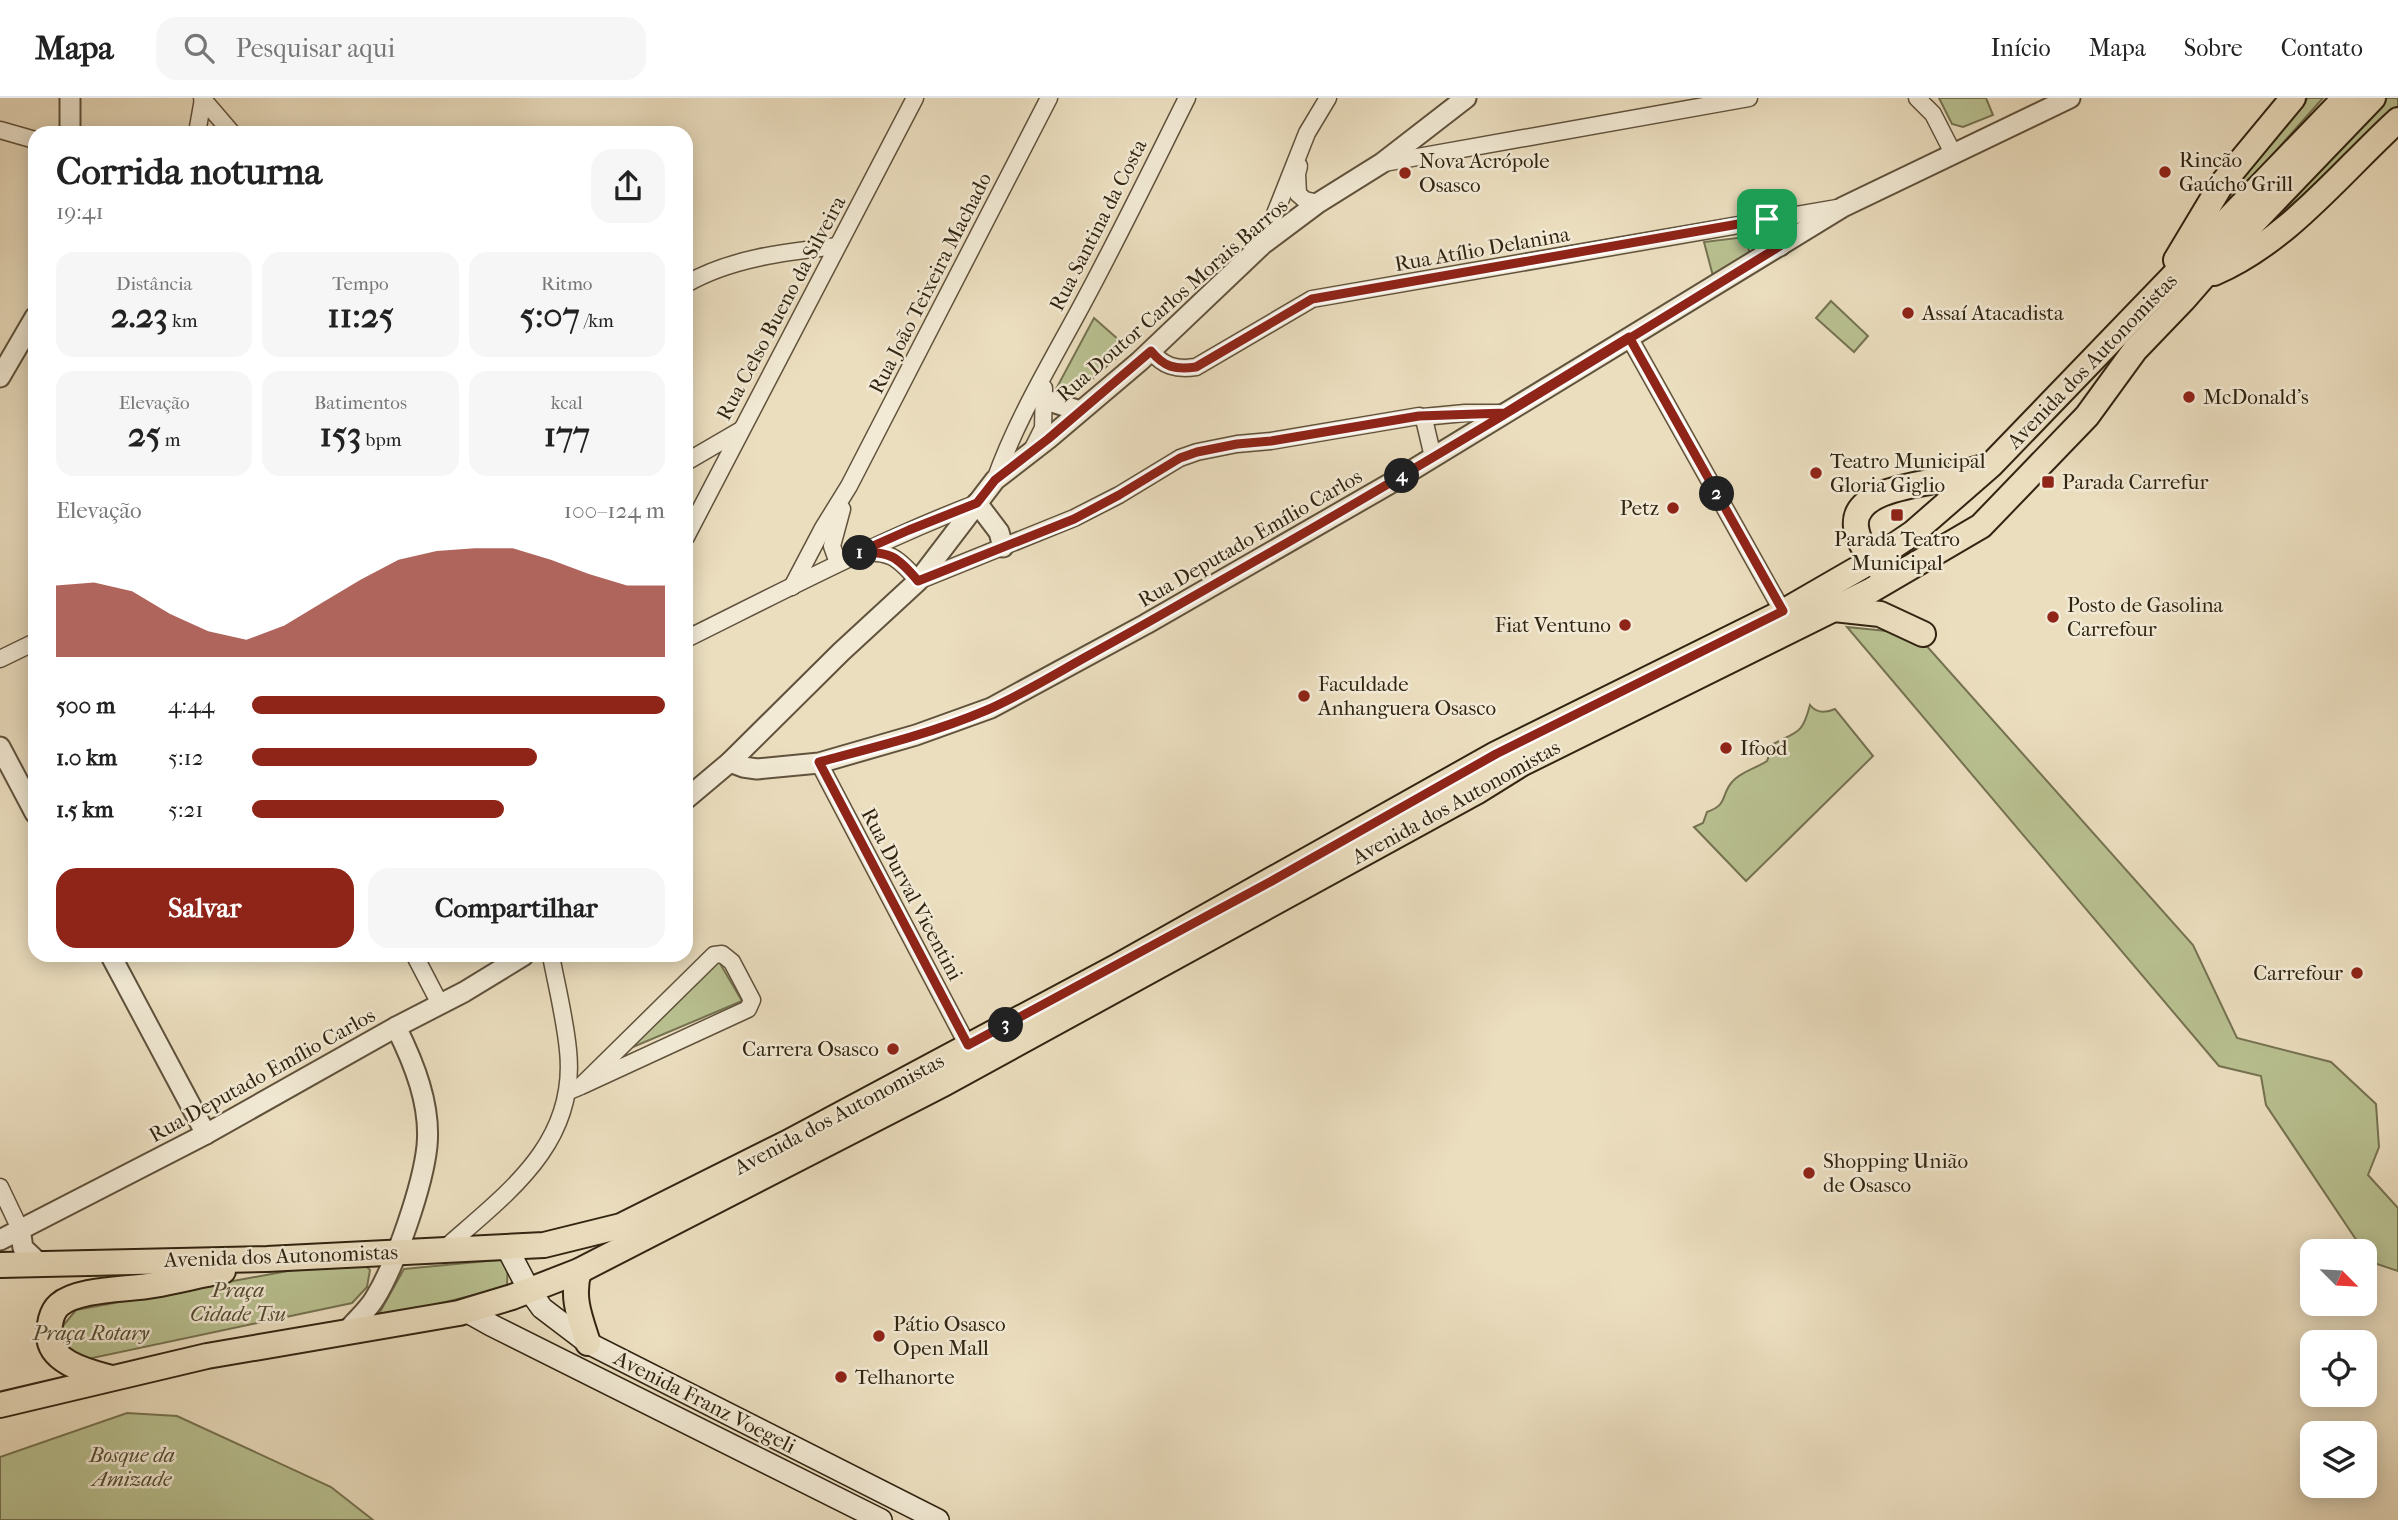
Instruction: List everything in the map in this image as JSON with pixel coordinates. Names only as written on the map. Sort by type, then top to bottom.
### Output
[{"type":"main road","points":[[2164,286],[2183,245],[2221,185],[2293,98]]},
{"type":"main road","name":"Avenida dos Autonomistas","points":[[0,1265],[267,1259],[544,1245],[621,1226],[787,1143],[1270,882],[1496,754],[1783,611],[1873,561],[1913,534],[1991,465],[2164,286],[2216,245],[2345,98]]},
{"type":"main road","points":[[2216,245],[2373,98]]},
{"type":"main road","points":[[2204,277],[2228,267],[2272,239],[2350,169],[2398,120]]},
{"type":"main road","name":"Avenida dos Autonomistas","points":[[0,1405],[207,1356],[402,1324],[466,1311],[512,1297],[579,1271],[956,1076],[1465,798],[1521,764],[1888,581],[1981,526],[2087,416],[2135,350],[2204,277],[2216,245]]},
{"type":"main road","points":[[1888,581],[1861,544],[1855,524],[1866,503],[1894,489],[1991,465]]},
{"type":"main road","points":[[1833,609],[1880,614],[1923,634]]},
{"type":"main road","name":"Avenida Franz Voegeli","points":[[506,1246],[528,1290],[542,1308],[588,1343],[938,1520]]},
{"type":"main road","points":[[112,1378],[57,1355],[49,1343],[49,1333],[54,1312],[59,1305],[77,1296],[152,1286],[267,1259]]},
{"type":"main road","points":[[579,1271],[575,1295],[588,1343]]},
{"type":"main road","name":"Avenida Franz Voegeli","points":[[466,1311],[881,1520]]},
{"type":"main road","points":[[661,1410],[673,1386]]},
{"type":"street","points":[[70,98],[70,126]]},
{"type":"street","name":"Rua Celso Bueno da Silveira","points":[[693,523],[915,98]]},
{"type":"street","name":"Rua João Teixeira Machado","points":[[792,587],[849,486],[1049,98]]},
{"type":"street","name":"Rua Santina da Costa","points":[[995,480],[1006,450],[1045,371],[1083,303],[1187,98]]},
{"type":"street","points":[[1263,244],[1307,133],[1328,98]]},
{"type":"street","name":"Rua Doutor Carlos Morais Barros","points":[[730,762],[841,652],[918,581],[995,480],[1151,351],[1263,244],[1318,203],[1382,163],[1466,98]]},
{"type":"street","points":[[1382,163],[1749,98]]},
{"type":"street","points":[[1917,98],[1933,114],[1953,153]]},
{"type":"street","name":"Rua Deputado Emílio Carlos","points":[[730,762],[757,769],[819,762],[916,735],[991,708],[1146,624],[1433,457],[1843,207],[2070,98]]},
{"type":"street","points":[[198,126],[203,99]]},
{"type":"street","points":[[203,99],[226,126]]},
{"type":"street","points":[[0,130],[28,138]]},
{"type":"street","points":[[1307,133],[1297,174],[1298,194],[1305,200],[1318,203]]},
{"type":"street","name":"Rua Atílio Delanina","points":[[1151,351],[1160,363],[1185,368],[1196,367],[1312,299],[1843,207]]},
{"type":"street","points":[[1767,219],[1780,246]]},
{"type":"street","points":[[693,281],[715,270],[765,257],[837,246]]},
{"type":"street","points":[[0,377],[28,329]]},
{"type":"street","points":[[1629,337],[1783,611]]},
{"type":"street","name":"Rua Santina da Costa","points":[[1029,453],[1043,428],[1045,371]]},
{"type":"street","points":[[1044,399],[1080,411]]},
{"type":"street","points":[[857,553],[876,552],[895,557],[918,581],[1074,519],[1180,458],[1197,452],[1423,417],[1505,413]]},
{"type":"street","points":[[1423,417],[1433,457]]},
{"type":"street","points":[[693,458],[741,430]]},
{"type":"street","name":"Rua João Teixeira Machado","points":[[838,563],[832,546],[833,536],[849,486]]},
{"type":"street","points":[[693,636],[857,553],[977,503],[999,532],[1003,547]]},
{"type":"street","points":[[895,557],[898,544],[909,530]]},
{"type":"street","points":[[0,659],[28,645]]},
{"type":"street","points":[[0,747],[28,800]]},
{"type":"street","points":[[693,793],[730,762]]},
{"type":"street","name":"Rua Durval Vicentini","points":[[819,762],[968,1045]]},
{"type":"street","points":[[444,1249],[521,1178],[545,1150],[575,1088],[714,955],[722,954],[732,962],[752,1000],[748,1009],[575,1088]]},
{"type":"street","points":[[114,962],[206,1134]]},
{"type":"street","points":[[418,962],[440,1004]]},
{"type":"street","name":"Rua Deputado Emílio Carlos","points":[[0,1240],[206,1134],[396,1027],[464,992],[513,962]]},
{"type":"street","points":[[552,962],[575,1088]]},
{"type":"street","points":[[347,1331],[374,1301],[385,1280],[418,1185],[427,1145],[426,1115],[417,1078],[396,1027]]},
{"type":"street","points":[[0,1187],[20,1229],[23,1248],[39,1263]]},
{"type":"green space","points":[[1939,98],[1986,98],[1993,115],[1963,127],[1952,124]]},
{"type":"green space","points":[[2308,98],[2323,98],[2226,207],[2222,203]]},
{"type":"green space","points":[[2383,98],[2398,98],[2398,110],[2275,227],[2273,223]]},
{"type":"green space","points":[[1745,237],[1750,254],[1713,276],[1704,242]]},
{"type":"green space","points":[[1831,301],[1868,336],[1854,352],[1816,318]]},
{"type":"green space","points":[[1094,318],[1128,348],[1071,397],[1056,389]]},
{"type":"green space","points":[[1847,627],[1916,634],[2193,945],[2237,1038],[2331,1062],[2376,1104],[2379,1147],[2368,1175],[2398,1208],[2398,1271],[2377,1264],[2377,1239],[2356,1239],[2266,1105],[2261,1076],[2219,1066]]},
{"type":"green space","points":[[1810,705],[1822,712],[1835,709],[1873,756],[1746,881],[1694,827],[1703,823],[1707,812],[1721,803],[1735,779],[1767,761],[1773,744],[1798,731]]},
{"type":"green space","points":[[718,960],[742,1001],[621,1052]]},
{"type":"green space","points":[[358,1258],[370,1270],[367,1287],[352,1303],[83,1360],[61,1344],[62,1327],[76,1310]]},
{"type":"green space","points":[[508,1259],[507,1287],[376,1319],[404,1269]]},
{"type":"green space","name":"Bosque da Amizade","points":[[127,1413],[177,1416],[331,1487],[373,1520],[0,1520],[0,1457]]},
{"type":"place","name":"Rincão Gaúcho Grill","points":[[2165,172]]},
{"type":"place","name":"Nova Acrópole Osasco","points":[[1405,173]]},
{"type":"place","name":"Assaí Atacadista","points":[[1908,313]]},
{"type":"place","name":"McDonald's","points":[[2189,397]]},
{"type":"place","name":"Teatro Municipal Gloria Giglio","points":[[1816,473]]},
{"type":"place","name":"Parada Carrefur","points":[[2048,482]]},
{"type":"place","name":"Petz","points":[[1673,508]]},
{"type":"place","name":"Parada Teatro Municipal","points":[[1897,515]]},
{"type":"place","name":"Posto de Gasolina Carrefour","points":[[2053,617]]},
{"type":"place","name":"Fiat Ventuno","points":[[1625,625]]},
{"type":"place","name":"Faculdade Anhanguera Osasco","points":[[1304,696]]},
{"type":"place","name":"Ifood","points":[[1726,748]]},
{"type":"place","name":"Carrefour","points":[[2357,973]]},
{"type":"place","name":"Carrera Osasco","points":[[893,1049]]},
{"type":"place","name":"Shopping União de Osasco","points":[[1809,1173]]},
{"type":"place","name":"Pátio Osasco Open Mall","points":[[879,1336]]},
{"type":"place","name":"Telhanorte","points":[[841,1377]]},
{"type":"route","points":[[1767,219],[1312,299],[1196,367],[1174,367],[1160,363],[1151,351],[1048,439],[995,480],[977,503],[857,553],[876,552],[895,557],[918,581],[1074,519],[1180,458],[1197,452],[1419,416],[1505,413],[1629,337],[1783,611],[1496,754],[1270,882],[968,1045],[819,762],[970,717],[1034,686],[1146,624],[1391,483],[1629,337],[1780,246],[1767,219]]},
{"type":"park label","name":"Praça Cidade Tsu","points":[[238,1302]]},
{"type":"park label","name":"Praça Rotary","points":[[91,1333]]}]
